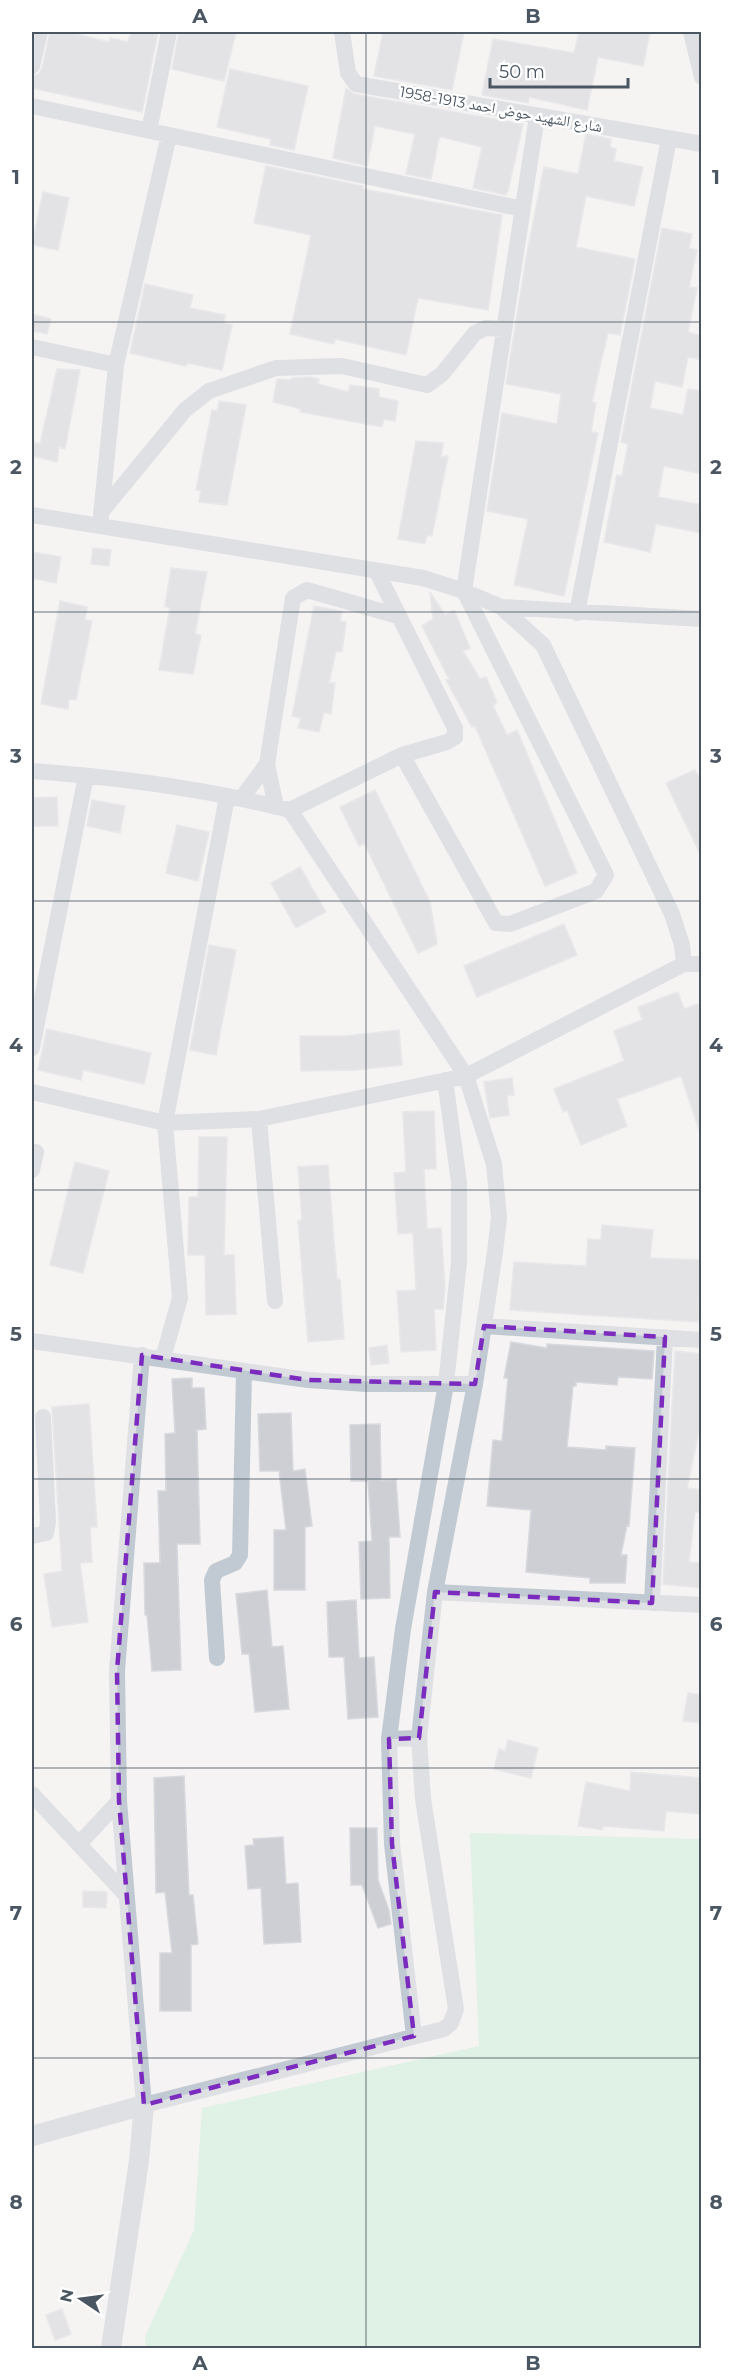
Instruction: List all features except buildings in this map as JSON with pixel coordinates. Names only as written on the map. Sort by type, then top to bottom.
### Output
[{"type":"street","points":[[32,66],[40,32]]},
{"type":"street","points":[[148,130],[170,32]]},
{"type":"street","name":"شارع الشهيد حوض احمد 1913-1958","points":[[342,32],[348,73],[356,84],[702,144]]},
{"type":"street","points":[[691,32],[702,77]]},
{"type":"street","points":[[32,106],[523,209]]},
{"type":"street","points":[[402,755],[496,923],[510,924],[596,891],[601,886],[606,875],[464,591],[537,116]]},
{"type":"street","points":[[101,519],[116,365],[169,135]]},
{"type":"street","points":[[577,613],[669,139]]},
{"type":"street","points":[[101,519],[185,410],[209,391],[276,368],[342,366],[427,385],[442,374],[475,333],[486,328],[504,329]]},
{"type":"street","points":[[32,347],[116,365]]},
{"type":"street","points":[[32,515],[101,519],[423,578],[464,591],[501,607],[543,645],[672,914],[682,945],[684,964]]},
{"type":"street","points":[[32,771],[86,776],[234,798],[283,808],[402,755],[447,742],[456,734],[455,728],[376,570]]},
{"type":"street","points":[[32,2136],[144,2105],[444,2029],[451,2023],[456,2010],[423,1799],[418,1738],[435,1592],[475,1384],[500,1218],[494,1164],[466,1076],[283,808],[267,764],[293,598],[307,590],[398,616]]},
{"type":"street","points":[[501,607],[702,619]]},
{"type":"street","points":[[163,1358],[180,1298],[165,1123],[234,798],[267,764]]},
{"type":"street","points":[[32,1048],[86,776]]},
{"type":"street","points":[[32,1092],[165,1123],[259,1119],[466,1076],[684,964],[702,964]]},
{"type":"street","points":[[414,2036],[392,1844],[389,1739],[403,1629],[446,1384],[459,1262],[459,1182],[445,1080]]},
{"type":"street","points":[[259,1119],[275,1301]]},
{"type":"street","points":[[32,1170],[36,1152]]},
{"type":"street","points":[[484,1326],[702,1340]]},
{"type":"street","points":[[652,1603],[665,1337]]},
{"type":"street","points":[[32,1341],[142,1354],[244,1372],[366,1384],[475,1384]]},
{"type":"street","points":[[111,2349],[139,2161],[144,2105],[119,1801],[117,1671],[142,1354]]},
{"type":"street","points":[[217,1658],[212,1580],[216,1571],[236,1563],[240,1555],[244,1372]]},
{"type":"street","points":[[32,1536],[46,1533],[48,1522],[43,1417]]},
{"type":"street","points":[[435,1592],[702,1605]]},
{"type":"street","points":[[389,1739],[418,1738]]},
{"type":"street","points":[[32,1794],[127,1896]]},
{"type":"street","points":[[79,1844],[119,1801]]},
{"type":"highlighted area","points":[[484,1326],[665,1337],[652,1603],[435,1592],[419,1738],[389,1739],[392,1844],[414,2036],[144,2105],[119,1801],[117,1671],[142,1355],[308,1380],[475,1384]]},
{"type":"green space","points":[[470,1833],[701,1839],[701,2348],[146,2348],[145,2337],[194,2230],[202,2108],[479,2046]]}]
